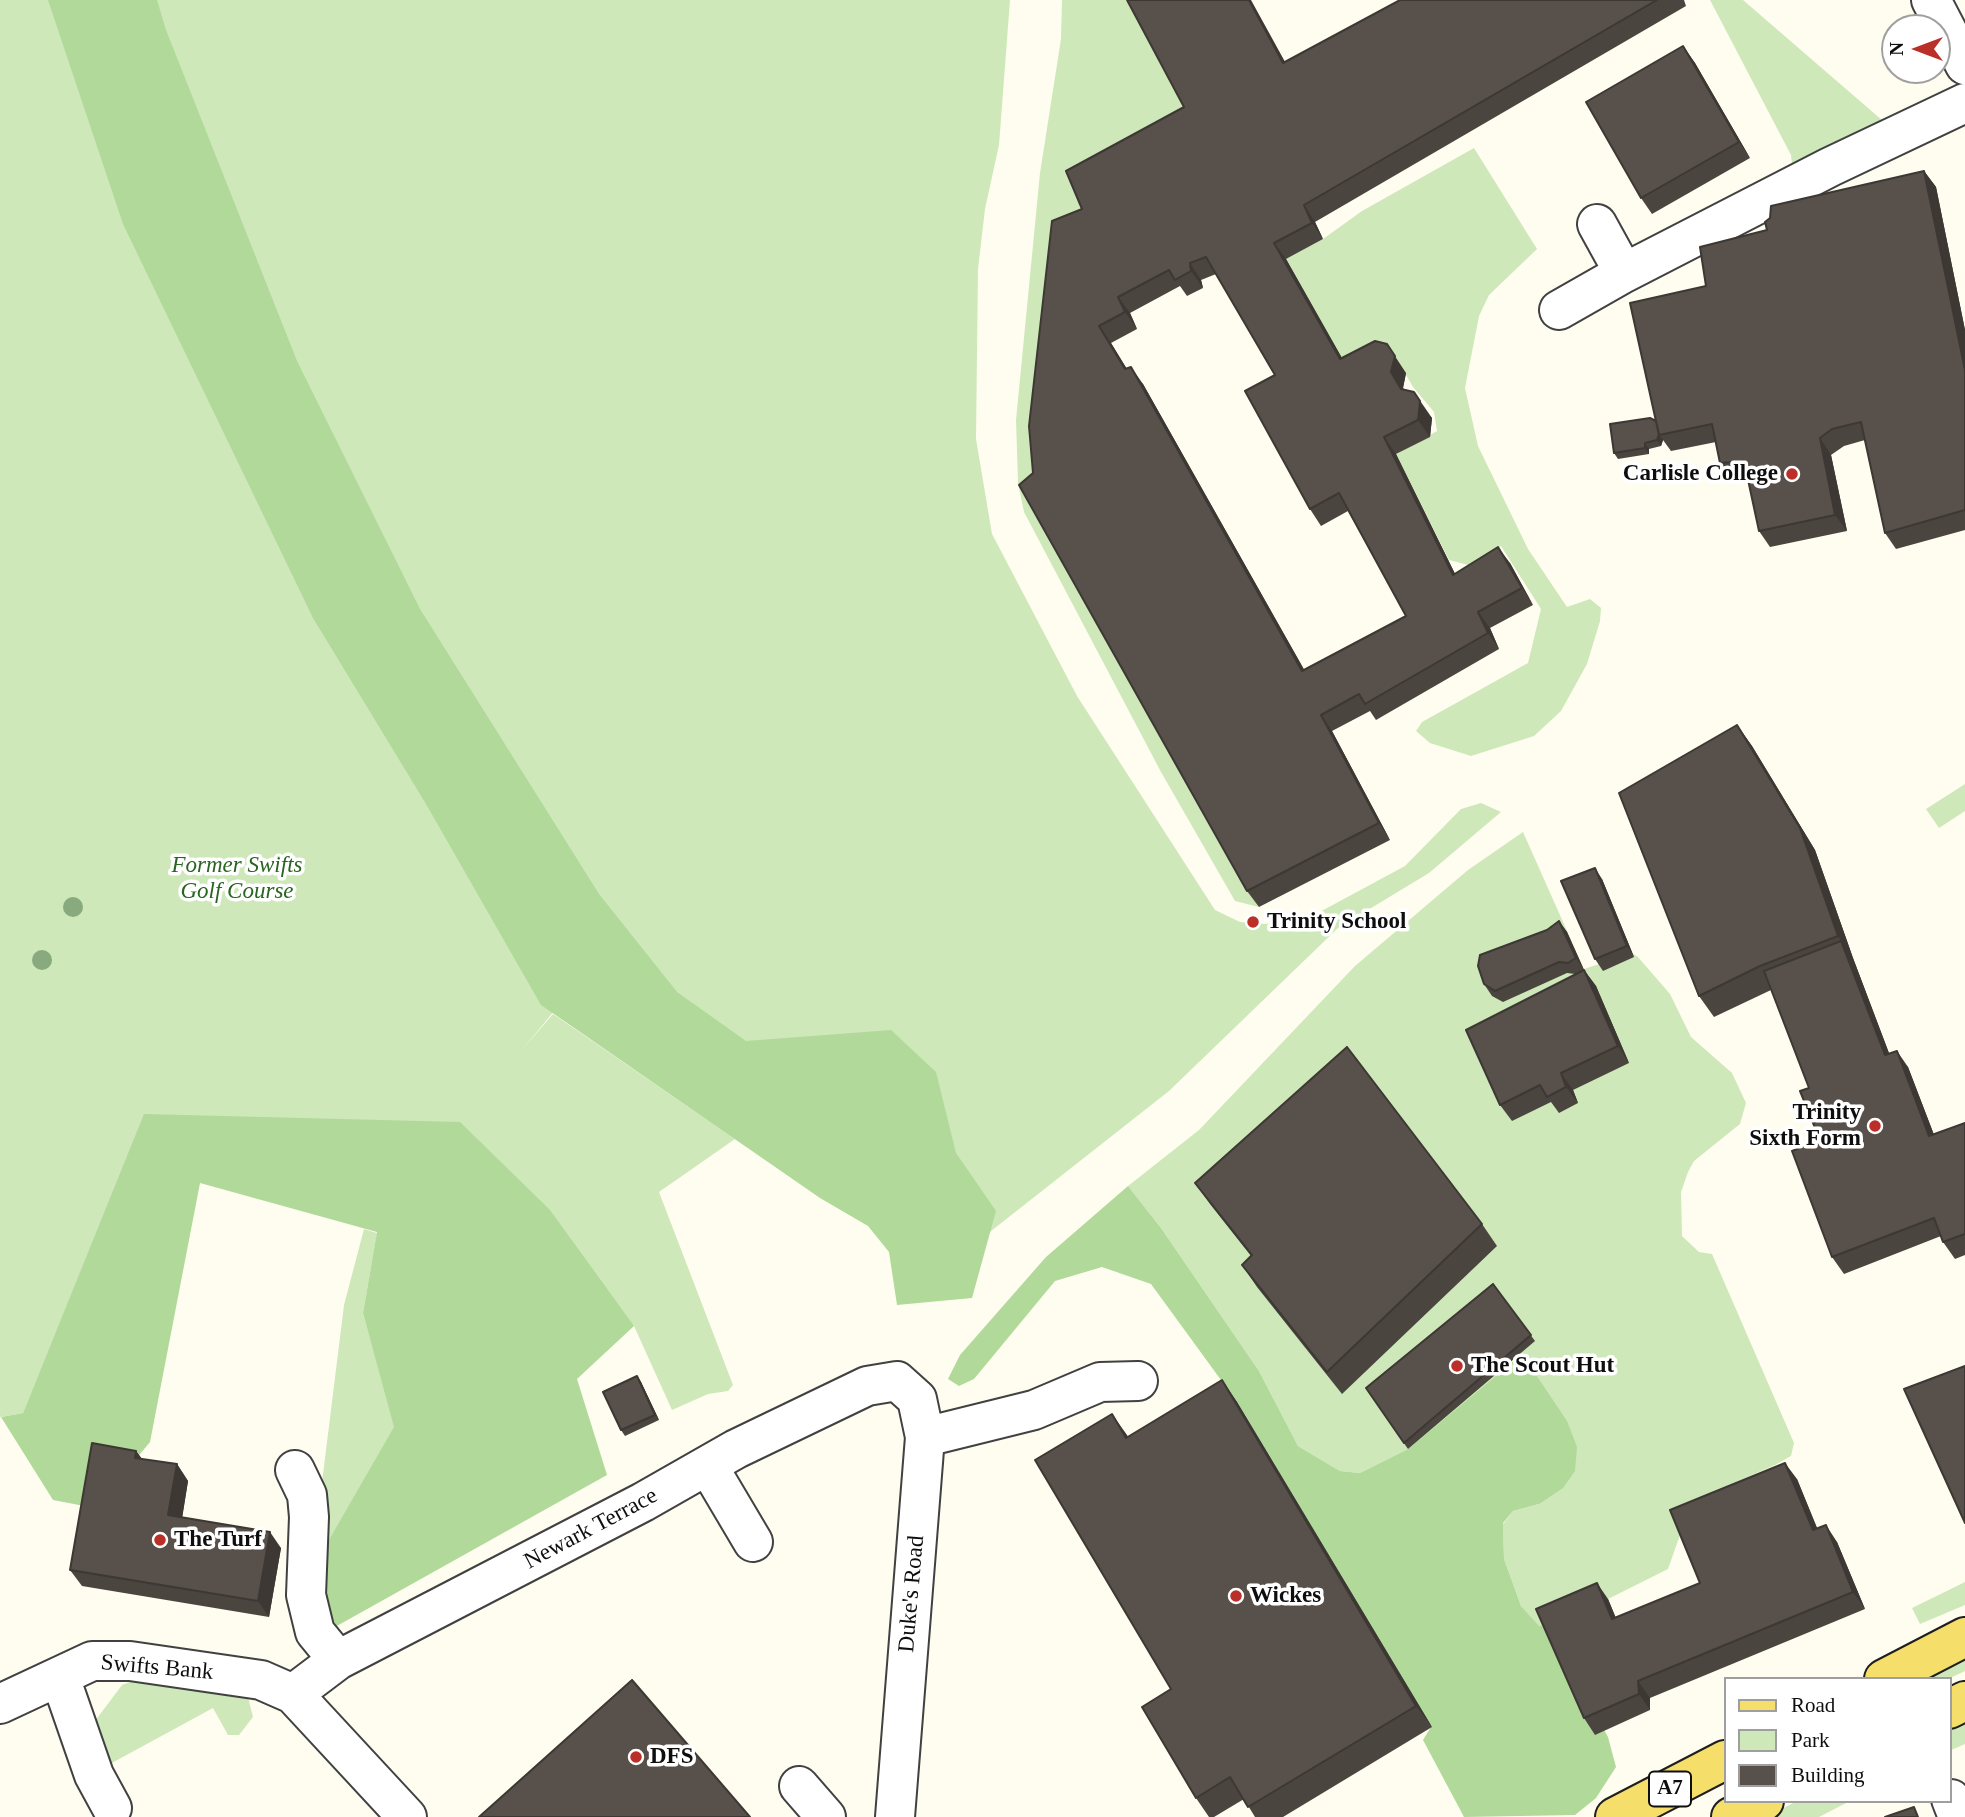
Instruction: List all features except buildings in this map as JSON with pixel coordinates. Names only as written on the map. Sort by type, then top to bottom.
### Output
[{"type":"main road","points":[[1888,1677],[1965,1637]]},
{"type":"main road","name":"A7","points":[[1615,1817],[1724,1761]]},
{"type":"main road","points":[[1731,1817],[1760,1803]]},
{"type":"street","points":[[1931,0],[1964,60]]},
{"type":"street","points":[[1559,310],[1624,273],[1830,167],[1965,103]]},
{"type":"street","points":[[1597,224],[1624,273]]},
{"type":"street","name":"Duke's Road","points":[[895,1817],[925,1437],[917,1399],[897,1381]]},
{"type":"street","name":"Newark Terrace","points":[[293,1695],[338,1660],[736,1449],[867,1386],[897,1381]]},
{"type":"street","points":[[925,1437],[1034,1410],[1100,1382],[1138,1381]]},
{"type":"street","points":[[708,1466],[753,1542]]},
{"type":"street","points":[[295,1470],[307,1495],[309,1517],[306,1595],[315,1632],[338,1660]]},
{"type":"street","name":"Swifts Bank","points":[[0,1704],[92,1661],[130,1661],[261,1680],[293,1695]]},
{"type":"street","points":[[60,1677],[94,1775],[113,1808]]},
{"type":"street","points":[[293,1695],[407,1817]]},
{"type":"street","points":[[799,1787],[826,1817]]},
{"type":"green space","name":"Former Swifts Golf Course","points":[[0,0],[1010,0],[999,145],[985,209],[978,269],[976,439],[992,534],[1077,696],[1215,910],[1240,922],[1264,924],[1303,921],[1405,866],[1461,809],[1481,803],[1501,812],[1429,873],[1338,928],[1169,1091],[939,1272],[796,1077],[584,975],[521,1051],[553,1014],[735,1139],[659,1192],[733,1385],[728,1391],[708,1394],[672,1410],[634,1326],[145,1114],[23,1413],[0,1417]]},
{"type":"green space","points":[[48,0],[157,0],[166,30],[297,361],[420,609],[599,894],[677,992],[746,1041],[891,1030],[936,1072],[956,1153],[996,1211],[972,1298],[897,1305],[889,1252],[868,1226],[820,1198],[541,1005],[426,804],[313,618],[123,224]]},
{"type":"green space","points":[[1062,0],[1130,0],[1196,124],[1094,225],[1031,502],[1259,907],[1235,901],[1161,772],[1024,512],[1018,483],[1016,420],[1040,173],[1061,39]]},
{"type":"green space","points":[[1710,0],[1743,0],[1890,127],[1793,174],[1791,155]]},
{"type":"green space","points":[[1474,148],[1537,249],[1489,295],[1479,316],[1465,388],[1478,446],[1528,549],[1567,607],[1590,599],[1601,608],[1600,621],[1587,664],[1561,711],[1534,736],[1471,756],[1430,743],[1416,731],[1422,722],[1528,663],[1541,609],[1501,546],[1472,566],[1449,560],[1396,454],[1437,431],[1434,412],[1413,387],[1398,361],[1352,376],[1286,259],[1323,239],[1362,211]]},
{"type":"green space","points":[[1965,784],[1965,811],[1939,828],[1926,809]]},
{"type":"green space","points":[[1523,832],[1584,969],[1632,953],[1638,957],[1670,994],[1691,1037],[1732,1073],[1746,1103],[1740,1124],[1694,1161],[1688,1172],[1681,1192],[1682,1236],[1699,1252],[1712,1254],[1794,1443],[1791,1456],[1692,1501],[1668,1569],[1608,1599],[1539,1627],[1521,1606],[1504,1559],[1503,1524],[1513,1511],[1539,1504],[1522,1354],[1408,1449],[1360,1473],[1340,1471],[1298,1446],[1259,1371],[1161,1228],[1128,1186],[1199,1130],[1355,966],[1468,870]]},
{"type":"green space","points":[[144,1114],[460,1122],[550,1210],[634,1326],[577,1379],[607,1475],[335,1627],[309,1589],[311,1571],[394,1427],[363,1313],[377,1232],[200,1183],[150,1442],[95,1508],[53,1500],[1,1417],[23,1413]]},
{"type":"green space","points":[[1128,1186],[1161,1228],[1259,1371],[1298,1446],[1340,1471],[1360,1473],[1408,1449],[1522,1354],[1567,1421],[1577,1447],[1575,1471],[1563,1488],[1539,1504],[1513,1511],[1503,1523],[1504,1559],[1521,1606],[1539,1626],[1547,1625],[1608,1737],[1616,1767],[1596,1798],[1575,1815],[1464,1817],[1423,1740],[1431,1727],[1237,1402],[1151,1284],[1102,1267],[1055,1281],[974,1379],[959,1386],[948,1379],[960,1355],[1046,1257]]},
{"type":"green space","points":[[364,1229],[377,1233],[363,1313],[395,1427],[311,1571],[344,1305]]},
{"type":"green space","points":[[1965,1582],[1965,1605],[1920,1624],[1912,1608]]},
{"type":"green space","points":[[1965,1658],[1965,1671],[1951,1678],[1924,1677]]},
{"type":"green space","points":[[140,1678],[248,1697],[253,1717],[239,1735],[228,1735],[213,1708],[110,1764],[106,1779],[95,1721],[122,1685]]},
{"type":"green space","points":[[1965,1719],[1965,1744],[1951,1750],[1951,1725]]},
{"type":"green space","points":[[1793,1803],[1846,1803],[1819,1817],[1766,1817]]},
{"type":"place","name":"Carlisle College","points":[[1792,474]]},
{"type":"place","name":"Trinity School","points":[[1253,922]]},
{"type":"place","name":"Trinity Sixth Form","points":[[1875,1126]]},
{"type":"place","name":"The Scout Hut","points":[[1457,1366]]},
{"type":"place","name":"The Turf","points":[[160,1540]]},
{"type":"place","name":"Wickes","points":[[1236,1596]]},
{"type":"place","name":"DFS","points":[[636,1757]]}]
